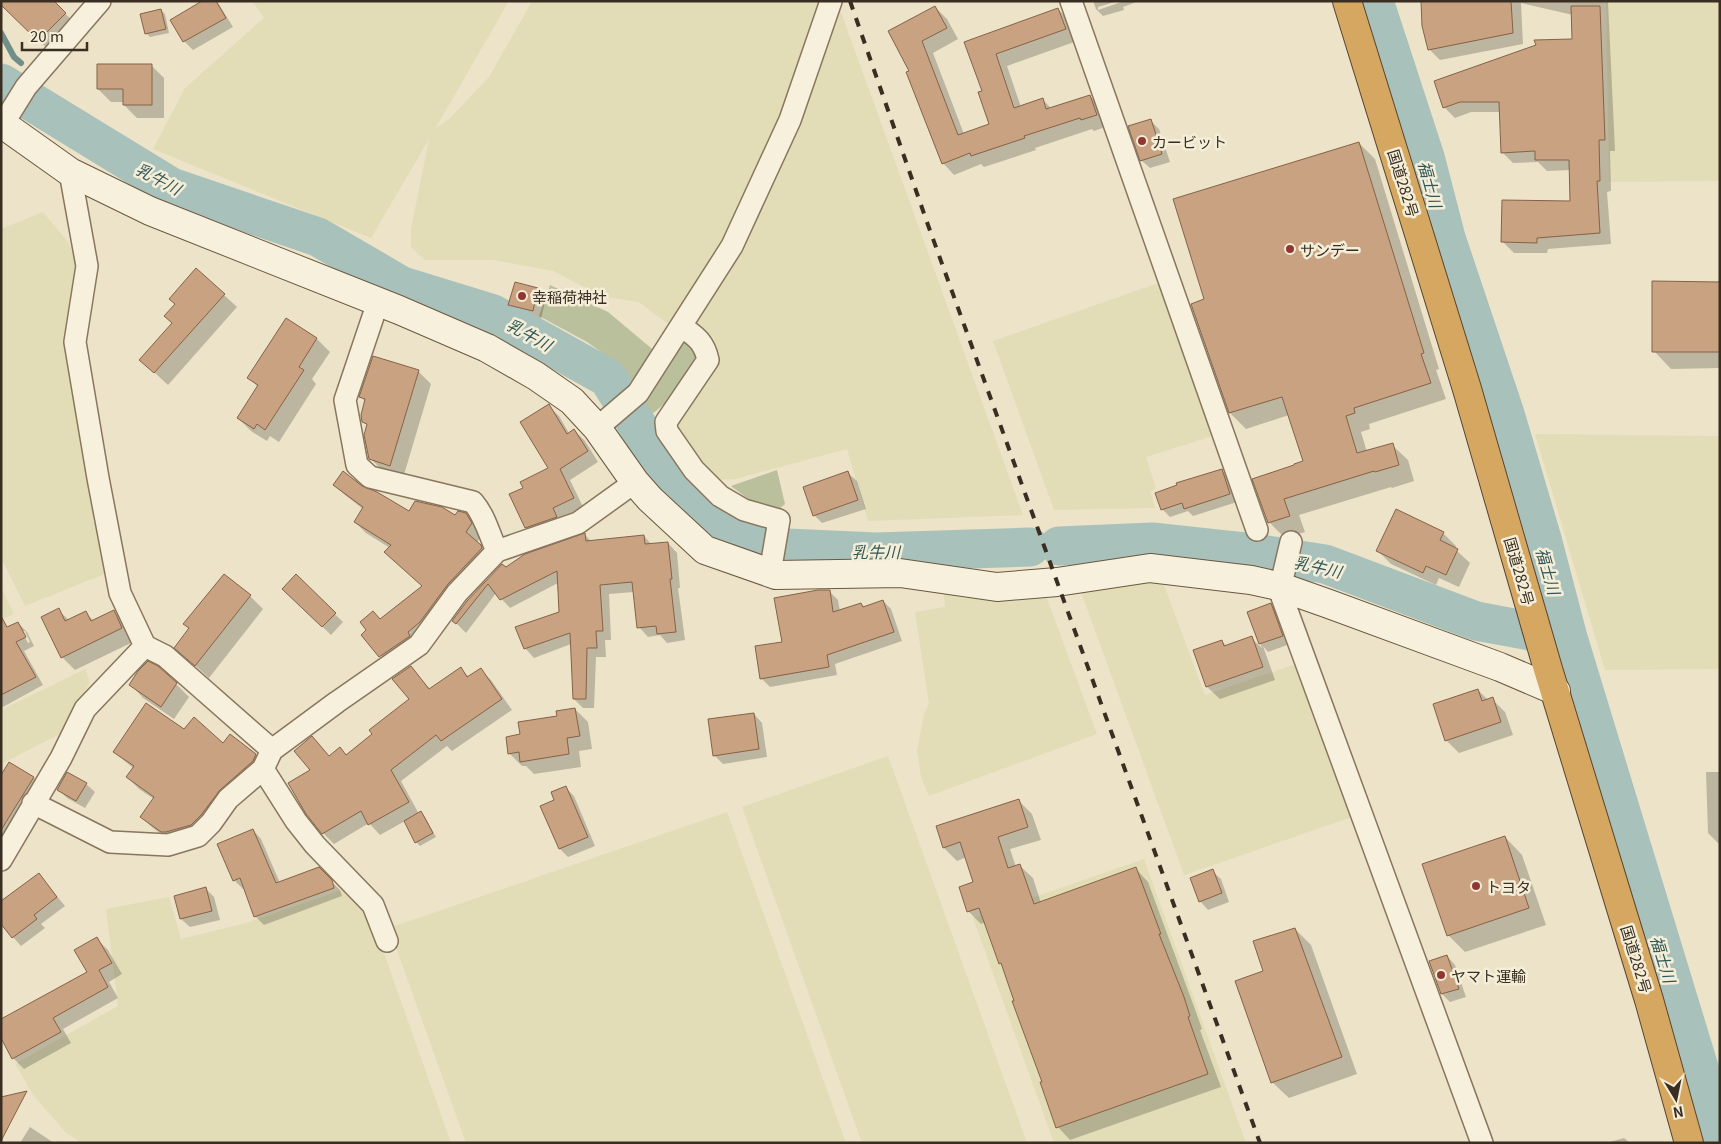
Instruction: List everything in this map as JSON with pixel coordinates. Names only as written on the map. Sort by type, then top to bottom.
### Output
[{"type":"highway","name":"国道282号","points":[[1347,1],[1433,277],[1649,1000],[1689,1143]]},
{"type":"street","points":[[100,1],[26,87],[2,123],[70,172],[150,211],[378,302],[487,348],[536,376],[572,401],[597,428],[635,482],[650,499],[705,550],[776,575],[900,573],[998,587],[1057,582],[1150,568],[1251,580],[1280,581],[1500,667],[1552,680]]},
{"type":"street","points":[[597,428],[638,393],[732,246],[790,120],[831,1]]},
{"type":"street","points":[[1071,1],[1257,530]]},
{"type":"street","points":[[70,172],[88,266],[75,342],[120,593],[145,646],[165,656],[252,731],[268,760],[296,821],[315,845],[373,905],[387,940]]},
{"type":"street","points":[[378,302],[345,400],[356,465],[370,477],[473,502],[482,512],[496,551]]},
{"type":"street","points":[[681,326],[700,340],[708,360],[666,422],[667,431],[694,470],[720,496],[744,510],[779,520],[770,572]]},
{"type":"street","points":[[33,803],[110,842],[168,845],[198,836],[211,823],[228,799],[268,760],[337,702],[419,644],[457,592],[496,551],[578,522],[635,482]]},
{"type":"street","points":[[1291,542],[1280,581],[1482,1143]]},
{"type":"street","points":[[1,860],[60,758],[84,709],[145,646]]},
{"type":"shaded area","points":[[252,1],[509,1],[435,129],[450,118],[489,77],[532,1],[820,1],[790,97],[727,246],[673,328],[639,302],[604,297],[553,271],[493,260],[425,260],[411,247],[411,229],[429,139],[371,238],[153,149],[185,88],[264,18]]},
{"type":"shaded area","points":[[1606,1],[1720,1],[1720,181],[1609,182]]},
{"type":"shaded area","points":[[838,4],[1023,515],[868,521],[847,449],[735,479],[714,480],[673,425],[712,364],[714,337],[691,324],[744,245],[788,143]]},
{"type":"shaded area","points":[[43,212],[68,242],[80,267],[65,347],[107,573],[25,606],[1,558],[1,229]]},
{"type":"shaded area","points":[[1164,281],[1216,435],[1146,457],[1156,488],[1150,492],[1155,508],[1054,510],[993,341]]},
{"type":"shaded area","points":[[1535,434],[1720,436],[1720,669],[1605,670]]},
{"type":"shaded area","points":[[1147,582],[1164,585],[1205,695],[1301,662],[1355,816],[1184,875],[1081,592]]},
{"type":"shaded area","points":[[1,587],[14,614],[1,620]]},
{"type":"shaded area","points":[[943,587],[1046,596],[1097,734],[929,796],[921,777],[917,751],[924,714],[929,704],[915,612],[945,607]]},
{"type":"shaded area","points":[[85,669],[90,682],[60,734],[1,764],[1,710]]},
{"type":"shaded area","points":[[888,756],[1027,1143],[862,1143],[742,807]]},
{"type":"shaded area","points":[[727,812],[846,1143],[466,1143],[389,928]]},
{"type":"shaded area","points":[[1144,859],[1246,1143],[1054,1143],[973,918]]},
{"type":"shaded area","points":[[348,888],[372,919],[451,1143],[82,1143],[66,1133],[34,1096],[15,1064],[118,1006],[106,909],[169,897],[181,939],[246,923]]},
{"type":"green space","points":[[550,285],[608,312],[657,353],[633,387],[611,359],[587,342],[539,316]]},
{"type":"green space","points":[[685,335],[700,343],[698,362],[682,389],[651,415],[641,399]]},
{"type":"green space","points":[[777,470],[785,504],[771,516],[731,486]]},
{"type":"building","points":[[1,1],[54,1],[66,13],[38,41],[1,5]]},
{"type":"building","points":[[202,1],[216,1],[226,18],[183,42],[170,20]]},
{"type":"building","points":[[1421,1],[1511,1],[1513,33],[1428,50],[1422,26]]},
{"type":"building","points":[[935,6],[947,28],[922,41],[958,135],[989,124],[978,92],[982,91],[964,42],[1058,8],[1066,29],[996,54],[1014,108],[1043,98],[1046,109],[1090,95],[1097,115],[1081,120],[1080,118],[971,156],[970,153],[942,164],[906,72],[909,71],[888,31]]},
{"type":"building","points":[[1571,6],[1600,6],[1605,140],[1599,140],[1600,181],[1597,181],[1600,233],[1537,238],[1537,243],[1501,242],[1502,200],[1570,201],[1569,160],[1535,160],[1535,151],[1501,153],[1499,102],[1460,102],[1443,108],[1434,81],[1536,45],[1534,40],[1572,39]]},
{"type":"building","points":[[161,9],[166,29],[145,34],[140,14]]},
{"type":"building","points":[[97,64],[152,64],[152,105],[123,105],[123,89],[97,89]]},
{"type":"building","name":"カービット","points":[[1151,119],[1162,154],[1140,161],[1128,126]]},
{"type":"building","name":"サンデー","points":[[1359,142],[1424,353],[1421,354],[1431,383],[1354,408],[1355,413],[1346,416],[1357,453],[1393,443],[1399,465],[1284,499],[1290,516],[1268,523],[1252,479],[1303,461],[1282,397],[1229,413],[1191,304],[1204,299],[1173,199]]},
{"type":"building","points":[[196,268],[225,294],[154,373],[139,360],[172,323],[164,316],[175,304],[169,299]]},
{"type":"building","points":[[1652,281],[1720,282],[1720,352],[1652,352]]},
{"type":"building","name":"幸稲荷神社","points":[[515,282],[538,288],[533,311],[508,305]]},
{"type":"building","points":[[286,318],[317,338],[299,367],[304,370],[265,430],[257,424],[254,429],[237,418],[258,385],[247,378]]},
{"type":"building","points":[[373,356],[419,370],[390,466],[369,459],[364,435],[367,424],[362,422],[361,415],[365,399],[359,397]]},
{"type":"building","points":[[549,404],[567,434],[574,429],[588,451],[560,469],[574,498],[553,508],[557,517],[525,528],[509,494],[523,488],[520,482],[548,468],[520,422]]},
{"type":"building","points":[[1222,469],[1230,494],[1184,509],[1182,503],[1161,510],[1155,493],[1177,485],[1176,483]]},
{"type":"building","points":[[343,471],[362,486],[377,492],[409,511],[415,501],[442,507],[455,515],[458,511],[466,513],[472,523],[466,532],[482,548],[448,584],[420,622],[408,632],[410,636],[379,657],[361,635],[366,630],[360,622],[373,611],[380,619],[422,586],[384,552],[391,545],[354,522],[363,507],[333,485]]},
{"type":"building","points":[[848,471],[858,500],[813,516],[803,487]]},
{"type":"building","points":[[1396,509],[1444,532],[1440,540],[1458,549],[1446,575],[1426,566],[1423,573],[1376,551]]},
{"type":"building","points":[[585,533],[586,541],[644,535],[645,544],[668,542],[676,632],[657,634],[656,626],[637,628],[632,582],[600,585],[603,631],[596,631],[597,648],[587,648],[586,699],[573,699],[570,633],[524,649],[515,627],[559,612],[557,571],[500,600],[488,584],[456,624],[452,621],[467,601],[502,564],[506,567],[525,554]]},
{"type":"building","points":[[224,574],[251,595],[195,666],[174,648],[189,628],[183,624]]},
{"type":"building","points":[[296,574],[336,613],[322,627],[282,589]]},
{"type":"building","points":[[818,590],[830,590],[833,612],[861,603],[863,607],[883,600],[894,632],[827,655],[829,667],[760,679],[755,646],[782,642],[774,598]]},
{"type":"building","points":[[1271,603],[1283,636],[1259,644],[1247,612]]},
{"type":"building","points":[[59,608],[65,621],[86,611],[91,621],[114,610],[122,628],[61,658],[41,617]]},
{"type":"building","points":[[1,616],[7,627],[18,622],[26,637],[16,642],[36,677],[1,695]]},
{"type":"building","points":[[1252,636],[1263,667],[1206,687],[1193,650],[1222,640],[1224,646]]},
{"type":"building","points":[[148,661],[158,666],[177,683],[161,707],[129,685],[138,671]]},
{"type":"building","points":[[411,666],[429,689],[461,667],[467,677],[481,668],[502,699],[441,741],[436,735],[391,770],[409,802],[368,825],[361,811],[322,834],[306,814],[288,783],[310,770],[294,751],[312,736],[329,756],[340,747],[346,755],[372,734],[369,730],[409,699],[392,679]]},
{"type":"building","points":[[1478,689],[1482,701],[1493,697],[1501,722],[1445,741],[1433,704]]},
{"type":"building","points":[[146,703],[184,729],[194,717],[223,743],[230,734],[256,754],[253,761],[220,790],[191,825],[166,832],[161,832],[140,817],[154,797],[126,777],[134,766],[113,752]]},
{"type":"building","points":[[575,708],[580,736],[567,738],[569,754],[520,762],[519,752],[508,754],[506,737],[520,734],[518,722],[557,716],[556,711]]},
{"type":"building","points":[[754,713],[759,749],[713,756],[708,719]]},
{"type":"building","points":[[9,762],[34,777],[1,830],[1,775]]},
{"type":"building","points":[[67,772],[87,783],[76,801],[57,790]]},
{"type":"building","points":[[566,786],[588,837],[559,849],[540,806],[554,800],[551,792]]},
{"type":"building","points":[[1019,799],[1028,827],[998,837],[1008,868],[1020,864],[1034,904],[1136,867],[1161,934],[1159,934],[1184,997],[1190,1016],[1188,1017],[1208,1074],[1056,1128],[1040,1082],[1042,1082],[1012,1001],[1014,1001],[1001,963],[999,964],[979,908],[967,912],[959,887],[973,882],[960,842],[943,848],[936,826]]},
{"type":"building","points":[[421,811],[433,833],[415,843],[404,821]]},
{"type":"building","points":[[253,829],[276,883],[319,867],[332,880],[334,888],[254,917],[240,878],[233,881],[217,844]]},
{"type":"building","name":"トヨタ","points":[[1505,836],[1529,908],[1447,936],[1422,864]]},
{"type":"building","points":[[1213,869],[1222,893],[1199,902],[1190,878]]},
{"type":"building","points":[[39,873],[57,897],[34,915],[37,919],[12,938],[1,924],[1,901]]},
{"type":"building","points":[[206,887],[212,911],[180,919],[174,896]]},
{"type":"building","points":[[1295,928],[1342,1057],[1271,1083],[1235,981],[1263,971],[1253,941]]},
{"type":"building","points":[[97,937],[112,963],[99,970],[108,987],[53,1018],[61,1032],[12,1059],[1,1038],[1,1019],[87,972],[74,950]]},
{"type":"building","name":"ヤマト運輸","points":[[1447,955],[1459,989],[1441,994],[1429,961]]},
{"type":"building","points":[[27,1091],[1,1141],[1,1097]]},
{"type":"waterway","name":"福士川","points":[[1374,1],[1425,157],[1446,238],[1505,414],[1542,539],[1568,638],[1700,1071],[1719,1143]]},
{"type":"waterway","points":[[1,33],[14,57],[21,63]]},
{"type":"waterway","name":"乳牛川","points":[[1,83],[171,187],[318,237],[402,286],[493,314],[608,378],[670,478],[742,535],[787,548],[876,552],[1030,547]]},
{"type":"waterway","name":"乳牛川","points":[[1059,546],[1152,542],[1254,553],[1325,564],[1476,621],[1568,638]]},
{"type":"railway","points":[[850,1],[928,225],[1260,1143]]},
{"type":"place","name":"カービット","points":[[1142,141]]},
{"type":"place","name":"サンデー","points":[[1290,249]]},
{"type":"place","name":"幸稲荷神社","points":[[522,296]]},
{"type":"place","name":"トヨタ","points":[[1476,886]]},
{"type":"place","name":"ヤマト運輸","points":[[1441,975]]}]
